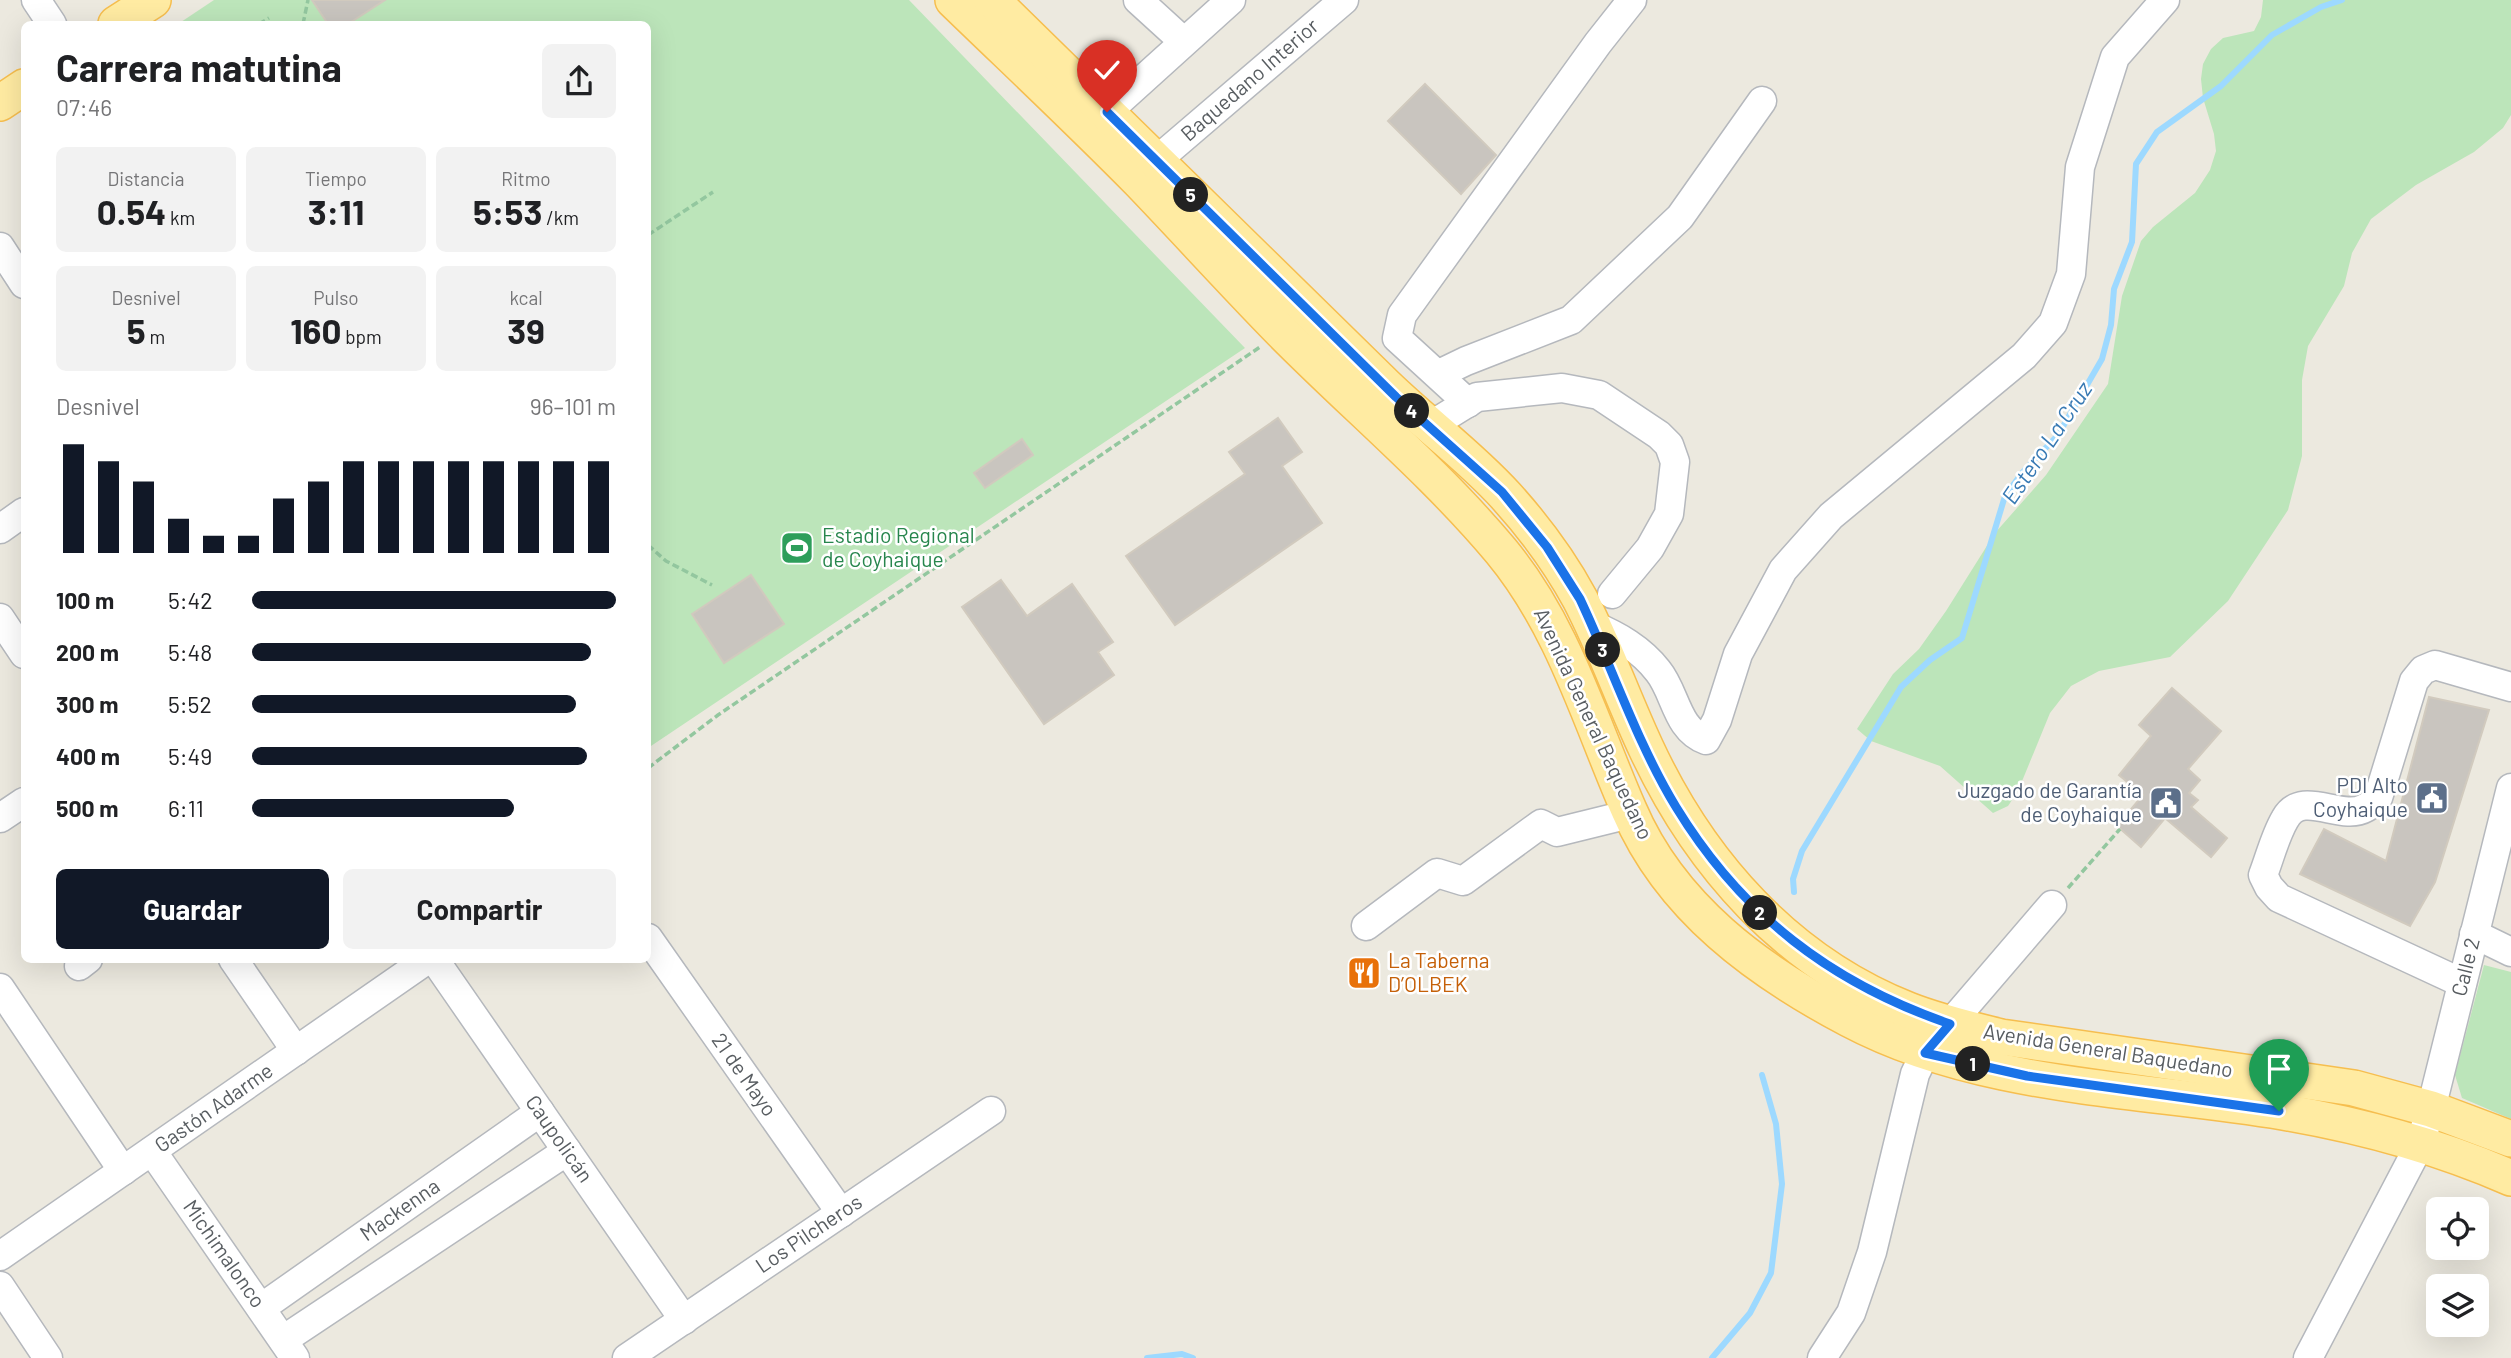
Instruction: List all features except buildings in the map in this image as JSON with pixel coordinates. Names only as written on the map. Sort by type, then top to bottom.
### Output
[{"type":"main road","points":[[121,21],[153,0]]},
{"type":"main road","name":"Avenida General Baquedano","points":[[953,0],[1136,178],[1282,332],[1463,507],[1506,557],[1537,601],[1558,641],[1586,700],[1630,814],[1660,866],[1693,909],[1733,946],[1851,1020],[1925,1053],[2027,1076],[2291,1114],[2419,1146],[2502,1176]]},
{"type":"main road","name":"Avenida General Baquedano","points":[[992,0],[1430,426],[1502,492],[1525,518],[1562,568],[1592,625],[1675,805],[1700,845],[1774,928],[1814,959],[1852,983],[1906,1009],[1950,1024],[2001,1037],[2354,1088],[2431,1109],[2511,1139]]},
{"type":"main road","points":[[0,103],[21,88]]},
{"type":"street","points":[[36,0],[50,21]]},
{"type":"street","points":[[1138,0],[1183,41]]},
{"type":"street","points":[[1107,112],[1231,0]]},
{"type":"street","name":"Baquedano Interior","points":[[1156,161],[1344,0]]},
{"type":"street","points":[[1468,403],[1397,338],[1402,315],[1598,43],[1632,0]]},
{"type":"street","points":[[1592,625],[1613,634],[1638,650],[1660,673],[1683,721],[1696,736],[1706,740],[1717,720],[1738,654],[1783,570],[1831,516],[2024,356],[2053,323],[2071,274],[2080,167],[2115,57],[2165,0]]},
{"type":"street","points":[[1439,374],[1572,320],[1680,217],[1762,101]]},
{"type":"street","points":[[0,247],[21,279]]},
{"type":"street","points":[[1430,426],[1477,397],[1562,388],[1599,395],[1660,435],[1669,445],[1675,461],[1669,514],[1650,548],[1612,594]]},
{"type":"street","points":[[0,529],[21,514]]},
{"type":"street","points":[[0,618],[21,649]]},
{"type":"street","points":[[2462,984],[2279,898],[2263,875],[2286,817],[2298,807],[2311,805],[2350,812],[2365,809],[2378,798],[2414,681],[2423,670],[2435,665],[2511,687]]},
{"type":"street","name":"Calle 2","points":[[2308,1358],[2419,1146],[2431,1109],[2511,788]]},
{"type":"street","points":[[0,818],[21,804]]},
{"type":"street","points":[[1366,926],[1437,873],[1463,881],[1541,824],[1557,832],[1630,814]]},
{"type":"street","points":[[1822,1358],[1851,1313],[1872,1252],[1916,1074],[1925,1053],[2052,905]]},
{"type":"street","points":[[2474,934],[2511,951]]},
{"type":"street","name":"21 de Mayo","points":[[651,942],[841,1213]]},
{"type":"street","points":[[236,963],[296,1051]]},
{"type":"street","name":"Gastón Adarme","points":[[0,1256],[422,963]]},
{"type":"street","name":"Caupolicán","points":[[437,963],[684,1320]]},
{"type":"street","points":[[0,988],[123,1171]]},
{"type":"street","name":"Los Pilcheros","points":[[627,1358],[991,1111]]},
{"type":"street","name":"Mackenna","points":[[261,1308],[540,1112]]},
{"type":"street","name":"Michimalonco","points":[[152,1151],[289,1349]]},
{"type":"street","name":"Mackenna","points":[[289,1349],[567,1151]]},
{"type":"street","points":[[0,1286],[48,1358]]},
{"type":"path","points":[[304,21],[308,0]]},
{"type":"path","points":[[264,21],[269,18]]},
{"type":"path","points":[[651,232],[713,192]]},
{"type":"path","points":[[651,766],[718,715],[1282,332]]},
{"type":"path","points":[[651,548],[666,561],[712,585]]},
{"type":"path","points":[[2052,905],[2120,829]]},
{"type":"green space","name":"Estadio Regional de Coyhaique","points":[[214,0],[909,0],[1245,348],[651,746],[651,21],[182,21]]},
{"type":"green space","points":[[2263,0],[2511,0],[2511,115],[2503,128],[2474,152],[2416,185],[2371,219],[2352,253],[2344,286],[2308,346],[2302,380],[2302,456],[2288,510],[2228,601],[2170,657],[2099,671],[2071,686],[2050,713],[2018,791],[2008,806],[1993,813],[1940,766],[1871,741],[1857,729],[1893,674],[1919,649],[1946,611],[1995,533],[2046,475],[2108,384],[2122,296],[2141,241],[2153,227],[2195,193],[2210,170],[2216,151],[2214,134],[2203,98],[2203,64],[2211,49],[2223,38],[2254,31],[2261,17]]},
{"type":"green space","points":[[2484,965],[2511,972],[2511,1119],[2462,1098],[2455,1075]]},
{"type":"waterway","name":"Estero La Cruz","points":[[1794,892],[1793,879],[1802,851],[1901,687],[1930,660],[1962,638],[2005,496],[2022,473],[2058,435],[2102,359],[2111,325],[2114,289],[2132,242],[2136,164],[2157,132],[2221,86],[2272,35],[2321,7],[2342,0]]},
{"type":"waterway","name":"Estero La Cruz","points":[[1712,1358],[1750,1313],[1771,1273],[1782,1184],[1776,1124],[1762,1075]]},
{"type":"waterway","points":[[1147,1358],[1182,1354],[1193,1358]]},
{"type":"place","name":"Estadio Regional de Coyhaique","points":[[797,548]]},
{"type":"place","name":"PDI Alto Coyhaique","points":[[2432,798]]},
{"type":"place","name":"Juzgado de Garantía de Coyhaique","points":[[2166,803]]},
{"type":"place","name":"La Taberna D’OLBEK","points":[[1364,973]]},
{"type":"route","points":[[1107,112],[1396,397],[1502,492],[1525,518],[1562,568],[1580,599],[1646,748],[1675,805],[1700,845],[1774,928],[1814,959],[1852,983],[1906,1009],[1950,1024],[1925,1053],[2027,1076],[2279,1111]]}]
